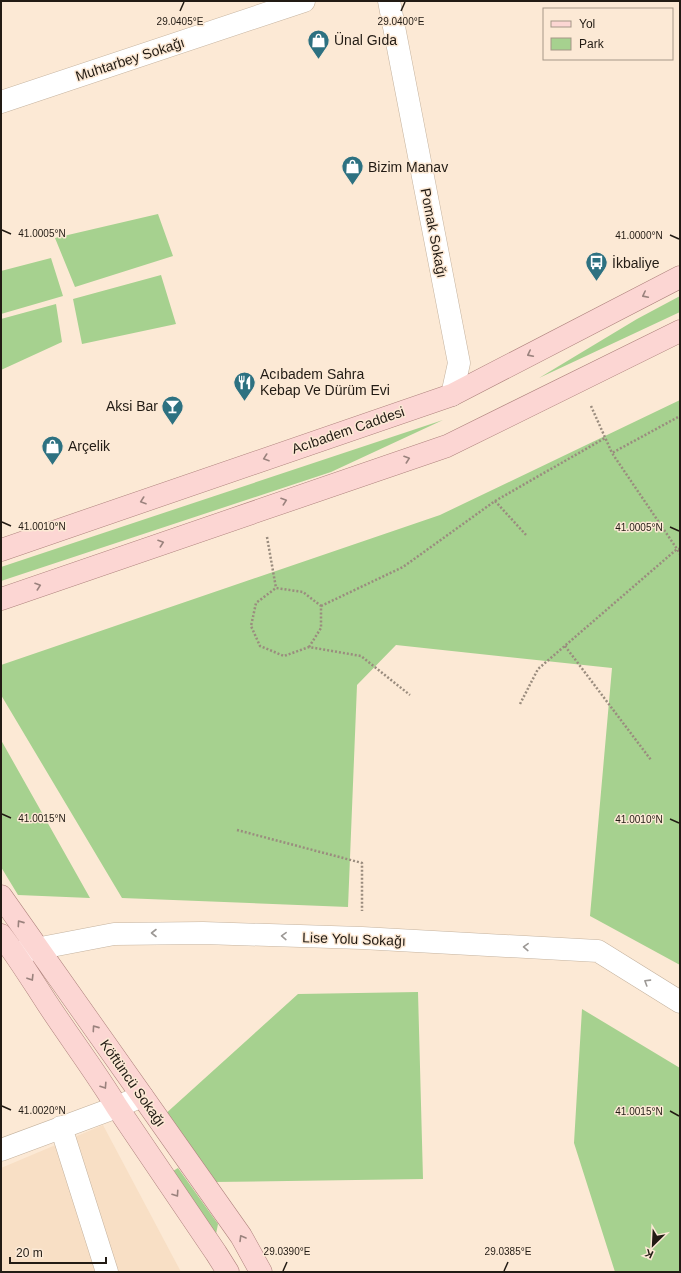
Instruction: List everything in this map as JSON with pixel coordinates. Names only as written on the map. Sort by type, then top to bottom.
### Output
[{"type":"main road","name":"Acıbadem Caddesi","points":[[1,550],[452,395],[680,277]]},
{"type":"main road","points":[[1,599],[261,508],[447,446],[680,331]]},
{"type":"main road","name":"Köftüncü Sokağı","points":[[1,896],[241,1236],[262,1272]]},
{"type":"main road","name":"Köftüncü Sokağı","points":[[1,935],[216,1252],[228,1272]]},
{"type":"street","name":"Muhtarbey Sokağı","points":[[1,102],[304,1]]},
{"type":"street","name":"Pomak Sokağı","points":[[389,1],[459,363],[452,395]]},
{"type":"street","name":"Lise Yolu Sokağı","points":[[14,953],[114,934],[203,933],[362,938],[598,951],[680,1002]]},
{"type":"street","points":[[1,1150],[117,1107],[142,1096]]},
{"type":"street","points":[[61,1127],[107,1272]]},
{"type":"path","points":[[579,381],[612,453],[680,554]]},
{"type":"path","points":[[612,453],[680,416]]},
{"type":"path","points":[[321,606],[403,567],[495,501],[606,438]]},
{"type":"path","points":[[495,501],[527,536]]},
{"type":"path","points":[[261,508],[276,588]]},
{"type":"path","points":[[520,704],[538,670],[678,549]]},
{"type":"path","points":[[276,588],[303,592],[321,606],[322,628],[309,646],[284,656],[260,646],[251,626],[256,603],[276,588]]},
{"type":"path","points":[[309,646],[361,656],[410,695]]},
{"type":"path","points":[[565,646],[651,760]]},
{"type":"path","points":[[237,830],[362,863],[362,918]]},
{"type":"shaded area","points":[[103,1125],[181,1272],[1,1272],[1,1168]]},
{"type":"green space","points":[[158,214],[173,256],[75,287],[55,238]]},
{"type":"green space","points":[[51,258],[63,296],[1,314],[1,271]]},
{"type":"green space","points":[[161,275],[176,324],[82,344],[73,299]]},
{"type":"green space","points":[[680,296],[680,312],[539,378],[637,319]]},
{"type":"green space","points":[[56,304],[62,342],[1,370],[1,319]]},
{"type":"green space","points":[[680,400],[680,965],[590,916],[612,668],[396,645],[357,685],[348,907],[122,898],[1,695],[1,665],[440,515]]},
{"type":"green space","points":[[443,420],[331,472],[1,581],[1,567]]},
{"type":"green space","points":[[1,740],[90,898],[18,895],[1,867]]},
{"type":"green space","points":[[418,992],[423,1179],[213,1182],[163,1116],[298,994]]},
{"type":"green space","points":[[582,1009],[680,1068],[680,1272],[615,1272],[574,1143]]},
{"type":"green space","points":[[178,1168],[218,1224],[216,1234],[173,1171]]},
{"type":"place","name":"Ünal Gıda","points":[[318,60]]},
{"type":"place","name":"Bizim Manav","points":[[352,186]]},
{"type":"place","name":"İkbaliye","points":[[597,282]]},
{"type":"place","name":"Acıbadem Sahra Kebap Ve Dürüm Evi","points":[[245,402]]},
{"type":"place","name":"Aksi Bar","points":[[173,426]]},
{"type":"place","name":"Arçelik","points":[[53,466]]}]
